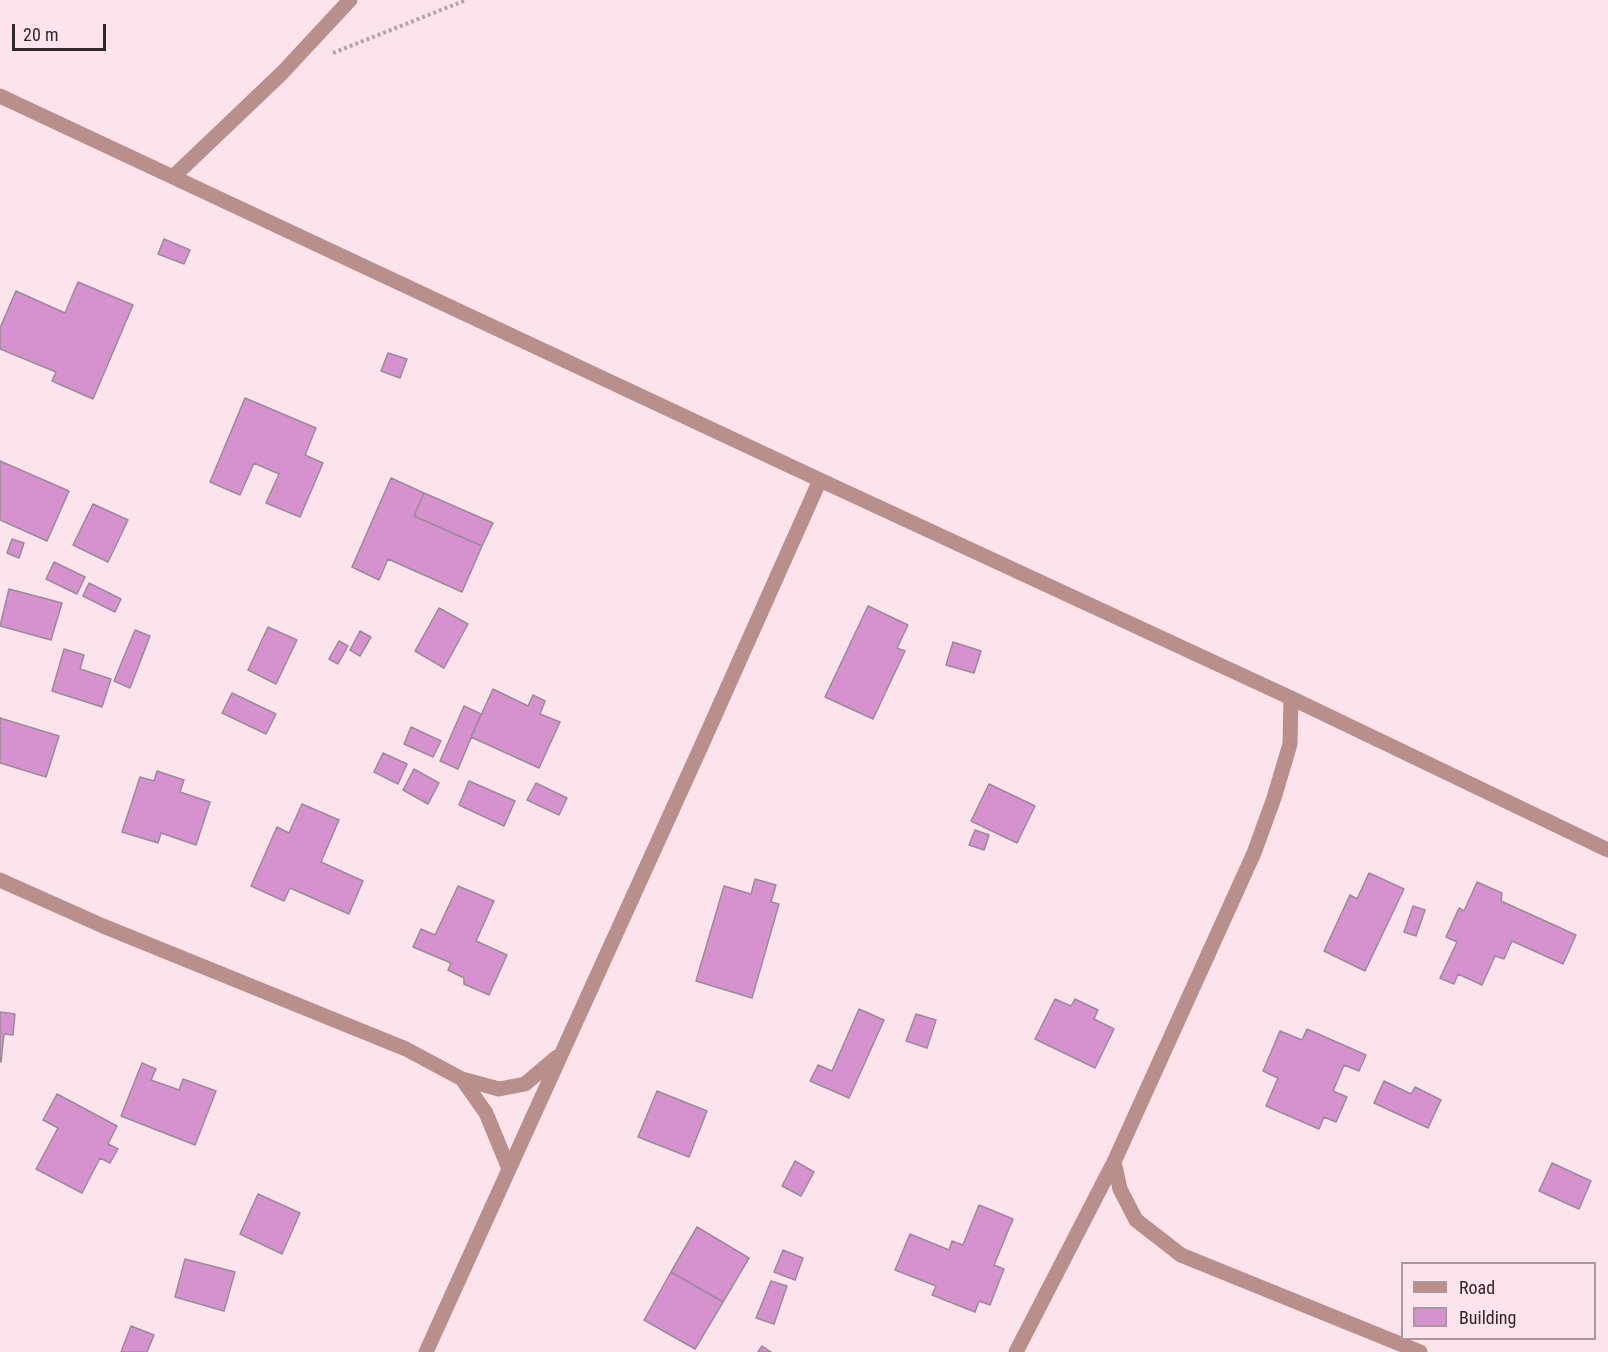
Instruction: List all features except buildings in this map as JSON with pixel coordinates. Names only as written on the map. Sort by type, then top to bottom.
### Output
[{"type":"street","points":[[174,176],[282,73],[350,0]]},
{"type":"street","points":[[2,101],[174,176],[820,480],[1292,698],[1608,850]]},
{"type":"street","points":[[426,1352],[820,480]]},
{"type":"street","points":[[1016,1352],[1114,1162],[1254,853],[1290,744],[1292,698]]},
{"type":"street","points":[[0,880],[103,926],[406,1050],[462,1078],[499,1089],[525,1084],[562,1053]]},
{"type":"street","points":[[462,1078],[486,1113],[510,1169]]},
{"type":"street","points":[[1114,1162],[1120,1190],[1136,1220],[1181,1255],[1420,1352]]},
{"type":"path","points":[[333,54],[466,0]]}]
